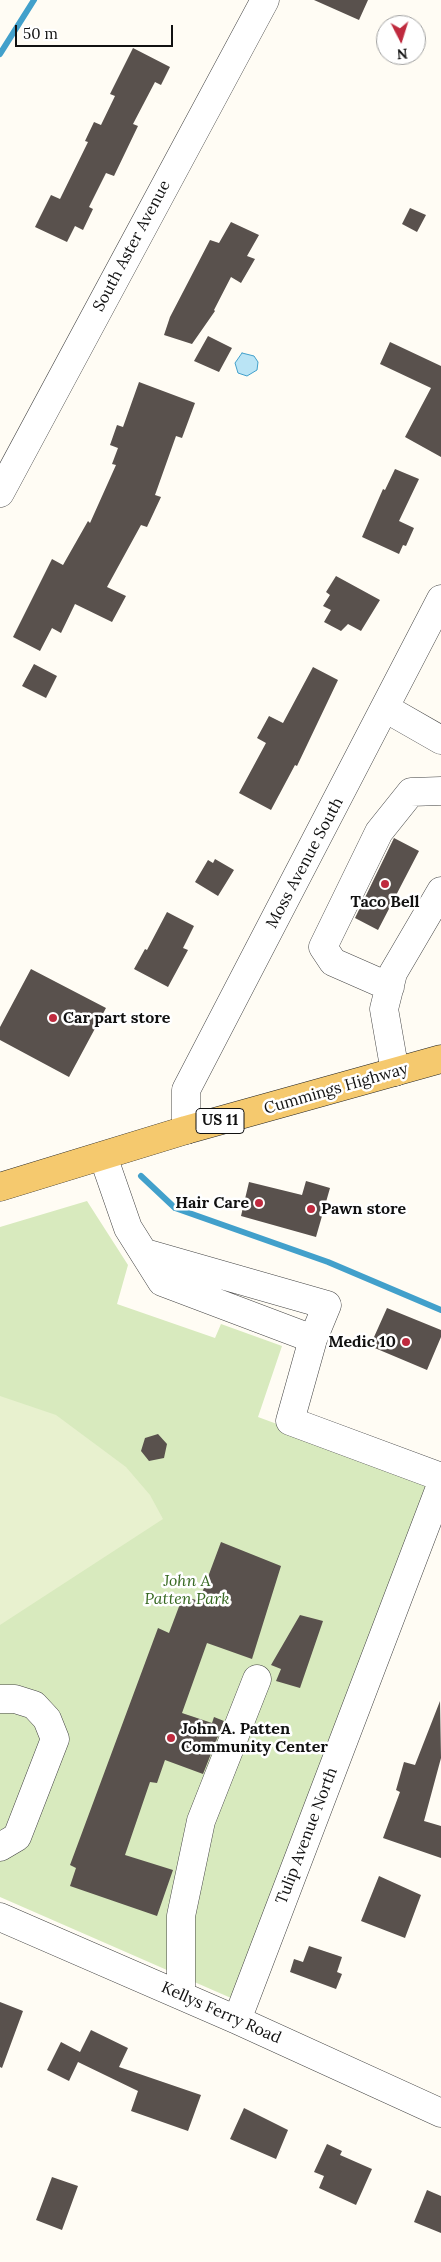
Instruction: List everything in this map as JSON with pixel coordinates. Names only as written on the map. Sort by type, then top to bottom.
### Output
[{"type":"main road","name":"Cummings Highway","points":[[0,1186],[186,1130],[441,1059]]},
{"type":"street","name":"South Aster Avenue","points":[[0,493],[265,0]]},
{"type":"street","name":"Moss Avenue South","points":[[186,1130],[186,1090],[441,599]]},
{"type":"street","points":[[385,708],[441,740]]},
{"type":"street","points":[[390,987],[333,962],[323,947],[379,832],[411,792],[441,791]]},
{"type":"street","points":[[396,1072],[384,1009],[393,973],[441,891]]},
{"type":"street","points":[[103,1156],[128,1228],[162,1282],[313,1339]]},
{"type":"street","points":[[145,1253],[327,1305],[313,1339],[290,1421],[441,1477]]},
{"type":"street","name":"Tulip Avenue North","points":[[237,2020],[441,1484]]},
{"type":"street","points":[[181,1995],[181,1916],[201,1821],[257,1679]]},
{"type":"street","points":[[0,1699],[15,1699],[34,1705],[47,1719],[54,1739],[17,1838],[0,1847]]},
{"type":"street","name":"Kellys Ferry Road","points":[[0,1917],[181,1995],[441,2113]]},
{"type":"green space","name":"John A Patten Park","points":[[87,1201],[128,1265],[117,1304],[215,1338],[221,1324],[282,1346],[258,1417],[429,1480],[231,1998],[0,1897],[0,1227]]},
{"type":"green space","points":[[0,1396],[56,1415],[126,1467],[150,1495],[163,1519],[0,1625]]},
{"type":"water","points":[[242,353],[254,356],[258,362],[257,370],[247,376],[238,373],[235,363]]},
{"type":"building","points":[[314,0],[368,0],[359,20]]},
{"type":"building","points":[[133,48],[170,67],[161,85],[155,82],[133,124],[138,126],[114,176],[106,173],[89,207],[93,209],[83,230],[75,226],[67,242],[35,227],[51,195],[60,199],[88,142],[85,141],[94,122],[101,125],[115,96],[110,94]]},
{"type":"building","points":[[410,208],[426,215],[417,232],[402,224]]},
{"type":"building","points":[[231,222],[259,235],[247,256],[255,259],[241,283],[231,277],[215,311],[192,344],[164,335],[170,317],[210,240],[219,243]]},
{"type":"building","points":[[208,336],[232,348],[219,372],[194,361]]},
{"type":"building","points":[[390,342],[441,366],[441,457],[405,437],[431,388],[380,364]]},
{"type":"building","points":[[139,382],[195,403],[182,438],[176,436],[155,495],[161,497],[147,527],[141,525],[107,587],[126,596],[112,622],[75,604],[61,633],[52,628],[40,651],[13,637],[52,559],[63,565],[88,521],[90,523],[116,465],[112,464],[118,448],[110,445],[117,425],[123,427]]},
{"type":"building","points":[[395,469],[419,479],[399,521],[414,528],[406,546],[403,545],[399,554],[362,537],[383,489],[385,490]]},
{"type":"building","points":[[336,576],[380,600],[361,631],[348,624],[341,631],[324,622],[331,610],[323,606],[330,595],[326,592]]},
{"type":"building","points":[[34,664],[57,676],[46,698],[22,686]]},
{"type":"building","points":[[313,667],[338,680],[297,766],[295,765],[271,810],[239,793],[266,743],[257,738],[269,716],[283,723]]},
{"type":"building","name":"Taco Bell","points":[[394,838],[419,851],[378,930],[355,918]]},
{"type":"building","points":[[215,859],[234,870],[218,896],[195,882],[208,860],[213,863]]},
{"type":"building","points":[[167,912],[194,926],[183,948],[188,950],[168,987],[134,969],[145,949],[147,950]]},
{"type":"building","name":"Car part store","points":[[31,969],[106,1008],[69,1077],[0,1040],[0,1027]]},
{"type":"building","points":[[306,1181],[330,1188],[316,1237],[241,1216],[249,1182],[302,1195]]},
{"type":"building","name":"Medic 10","points":[[387,1308],[441,1330],[441,1337],[427,1370],[370,1346]]},
{"type":"building","points":[[158,1434],[167,1444],[164,1458],[149,1461],[141,1451],[145,1438]]},
{"type":"building","name":"John A. Patten Community Center","points":[[221,1542],[281,1566],[252,1659],[207,1643],[182,1713],[212,1723],[214,1717],[224,1721],[203,1774],[165,1760],[157,1783],[150,1782],[125,1855],[173,1870],[157,1916],[70,1886],[76,1868],[70,1865],[158,1628],[169,1633],[183,1596],[199,1601]]},
{"type":"building","points":[[300,1615],[323,1621],[300,1688],[276,1681],[281,1669],[271,1665]]},
{"type":"building","points":[[440,1701],[441,1758],[424,1821],[441,1826],[441,1858],[383,1838],[400,1792],[396,1790],[404,1762],[415,1765]]},
{"type":"building","points":[[379,1876],[421,1895],[405,1938],[361,1921]]},
{"type":"building","points":[[309,1946],[342,1957],[337,1972],[342,1974],[336,1989],[290,1972],[294,1959],[303,1962]]},
{"type":"building","points":[[0,2002],[23,2011],[2,2068],[0,2067]]},
{"type":"building","points":[[91,2030],[128,2048],[119,2067],[201,2095],[188,2131],[131,2111],[138,2091],[78,2062],[69,2081],[47,2070],[61,2042],[80,2052]]},
{"type":"building","points":[[244,2108],[288,2130],[276,2159],[230,2139]]},
{"type":"building","points":[[327,2144],[342,2151],[340,2155],[372,2169],[356,2205],[319,2188],[324,2176],[314,2172]]},
{"type":"building","points":[[52,2177],[78,2186],[62,2230],[36,2220]]},
{"type":"building","points":[[427,2190],[441,2196],[441,2233],[414,2222]]},
{"type":"waterway","points":[[0,54],[34,0]]},
{"type":"waterway","points":[[141,1176],[175,1208],[328,1262],[441,1310]]},
{"type":"place","name":"Taco Bell","points":[[385,884]]},
{"type":"place","name":"Car part store","points":[[53,1018]]},
{"type":"place","name":"Hair Care","points":[[259,1203]]},
{"type":"place","name":"Pawn store","points":[[311,1209]]},
{"type":"place","name":"Medic 10","points":[[406,1342]]},
{"type":"place","name":"John A. Patten Community Center","points":[[171,1738]]}]
